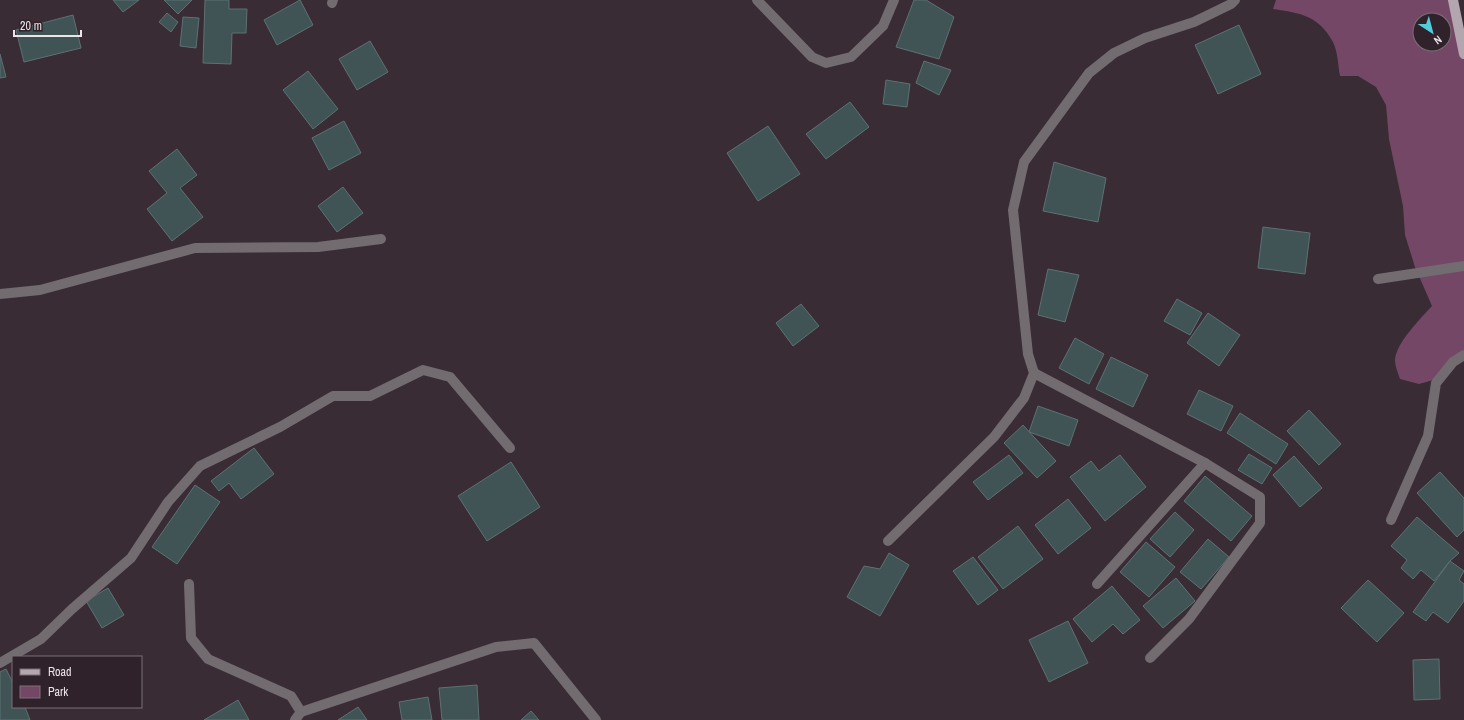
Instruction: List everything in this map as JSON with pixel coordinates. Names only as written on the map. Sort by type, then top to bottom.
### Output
[{"type":"main road","points":[[1453,0],[1464,54]]},
{"type":"street","points":[[757,0],[812,57],[826,63],[851,58],[883,26],[894,0]]},
{"type":"street","points":[[888,541],[994,437],[1024,398],[1034,373],[1028,354],[1013,210],[1024,162],[1089,73],[1114,53],[1145,38],[1194,22],[1231,4],[1235,0]]},
{"type":"street","points":[[0,294],[40,290],[195,248],[318,247],[381,239]]},
{"type":"street","points":[[1378,279],[1464,266]]},
{"type":"street","points":[[1392,520],[1428,436],[1436,383],[1453,362],[1464,355]]},
{"type":"street","points":[[0,663],[41,639],[72,609],[131,558],[168,502],[200,466],[280,427],[333,396],[370,396],[423,370],[450,377],[510,448]]},
{"type":"street","points":[[1034,373],[1205,463],[1260,497],[1260,523],[1189,619],[1150,658]]},
{"type":"street","points":[[1097,584],[1205,463]]},
{"type":"street","points":[[189,584],[191,638],[208,659],[291,696],[298,716],[496,647],[534,643],[596,720]]},
{"type":"green space","points":[[1276,0],[1453,0],[1464,54],[1464,352],[1437,379],[1419,384],[1400,379],[1395,360],[1396,353],[1404,339],[1432,306],[1415,267],[1405,235],[1403,206],[1389,139],[1386,105],[1376,87],[1358,76],[1340,76],[1335,46],[1328,33],[1315,21],[1301,14],[1273,9]]},
{"type":"building","points":[[113,0],[139,0],[123,12]]},
{"type":"building","points":[[164,0],[192,0],[178,14]]},
{"type":"building","points":[[205,0],[229,0],[229,9],[247,9],[246,33],[232,33],[231,64],[203,63]]},
{"type":"building","points":[[300,0],[313,25],[277,45],[264,20]]},
{"type":"building","points":[[914,0],[926,0],[954,17],[939,59],[896,47]]},
{"type":"building","points":[[167,13],[178,22],[171,32],[159,22]]},
{"type":"building","points":[[73,15],[81,48],[24,62],[16,30]]},
{"type":"building","points":[[183,17],[199,18],[196,48],[180,46]]},
{"type":"building","points":[[1239,25],[1261,74],[1218,94],[1195,45]]},
{"type":"building","points":[[370,41],[388,72],[357,90],[339,59]]},
{"type":"building","points":[[0,54],[6,77],[0,78]]},
{"type":"building","points":[[924,61],[951,70],[939,95],[916,83]]},
{"type":"building","points":[[308,71],[338,109],[313,129],[283,90]]},
{"type":"building","points":[[886,80],[910,84],[907,107],[883,104]]},
{"type":"building","points":[[850,102],[869,127],[826,159],[806,134]]},
{"type":"building","points":[[344,121],[361,153],[329,170],[312,138]]},
{"type":"building","points":[[768,126],[800,174],[758,201],[727,153]]},
{"type":"building","points":[[177,149],[197,175],[180,188],[203,217],[172,241],[147,209],[167,193],[149,171]]},
{"type":"building","points":[[1054,162],[1106,178],[1098,222],[1043,211]]},
{"type":"building","points":[[343,187],[363,213],[337,232],[318,206]]},
{"type":"building","points":[[1263,227],[1310,233],[1305,274],[1258,268]]},
{"type":"building","points":[[1048,269],[1079,275],[1065,322],[1038,315]]},
{"type":"building","points":[[1177,299],[1202,313],[1190,335],[1164,321]]},
{"type":"building","points":[[801,304],[819,326],[793,346],[776,323]]},
{"type":"building","points":[[1208,313],[1240,335],[1219,366],[1187,343]]},
{"type":"building","points":[[1075,338],[1104,354],[1089,384],[1059,368]]},
{"type":"building","points":[[1111,357],[1148,375],[1133,407],[1096,389]]},
{"type":"building","points":[[1199,390],[1233,406],[1221,431],[1187,414]]},
{"type":"building","points":[[1038,406],[1078,420],[1069,446],[1029,432]]},
{"type":"building","points":[[1309,410],[1341,444],[1319,465],[1287,431]]},
{"type":"building","points":[[1240,413],[1288,444],[1276,464],[1227,433]]},
{"type":"building","points":[[1023,425],[1056,461],[1037,478],[1004,443]]},
{"type":"building","points":[[254,448],[274,474],[241,499],[229,483],[219,491],[211,481]]},
{"type":"building","points":[[1249,454],[1272,468],[1262,484],[1238,470]]},
{"type":"building","points":[[1009,455],[1023,473],[988,500],[973,482]]},
{"type":"building","points":[[1120,455],[1146,487],[1105,521],[1070,477],[1091,461],[1099,471]]},
{"type":"building","points":[[1294,456],[1322,488],[1300,507],[1273,475]]},
{"type":"building","points":[[511,462],[540,507],[487,541],[458,496]]},
{"type":"building","points":[[1440,472],[1464,498],[1464,530],[1457,537],[1417,493]]},
{"type":"building","points":[[1205,476],[1252,516],[1231,541],[1184,501]]},
{"type":"building","points":[[195,485],[220,502],[177,564],[152,547]]},
{"type":"building","points":[[1068,499],[1091,528],[1058,554],[1035,525]]},
{"type":"building","points":[[1175,512],[1194,530],[1170,557],[1150,539]]},
{"type":"building","points":[[1417,517],[1459,553],[1450,561],[1434,581],[1421,570],[1413,579],[1401,568],[1407,560],[1391,546]]},
{"type":"building","points":[[1018,526],[1043,559],[1003,589],[978,557]]},
{"type":"building","points":[[1208,539],[1229,557],[1201,589],[1180,572]]},
{"type":"building","points":[[1146,542],[1175,567],[1149,597],[1120,572]]},
{"type":"building","points":[[889,553],[909,565],[880,616],[847,597],[864,566],[880,569]]},
{"type":"building","points":[[973,557],[998,590],[978,605],[953,571]]},
{"type":"building","points":[[1450,561],[1464,571],[1459,580],[1464,584],[1464,601],[1448,623],[1433,612],[1426,621],[1413,612]]},
{"type":"building","points":[[1176,578],[1195,601],[1163,628],[1143,606]]},
{"type":"building","points":[[1368,580],[1404,613],[1377,642],[1341,608]]},
{"type":"building","points":[[1112,586],[1140,620],[1123,634],[1113,624],[1092,642],[1073,619]]},
{"type":"building","points":[[108,588],[124,615],[102,628],[86,601]]},
{"type":"building","points":[[1068,621],[1088,663],[1049,682],[1029,640]]},
{"type":"building","points":[[1439,659],[1440,699],[1414,700],[1413,660]]},
{"type":"building","points":[[6,669],[12,681],[12,708],[25,708],[30,720],[0,720],[0,672]]},
{"type":"building","points":[[477,685],[479,720],[442,720],[439,688]]},
{"type":"building","points":[[428,697],[432,720],[402,720],[399,702]]},
{"type":"building","points":[[238,700],[249,720],[204,720]]},
{"type":"building","points":[[358,707],[367,720],[338,720]]},
{"type":"building","points":[[531,711],[539,720],[521,720]]}]
